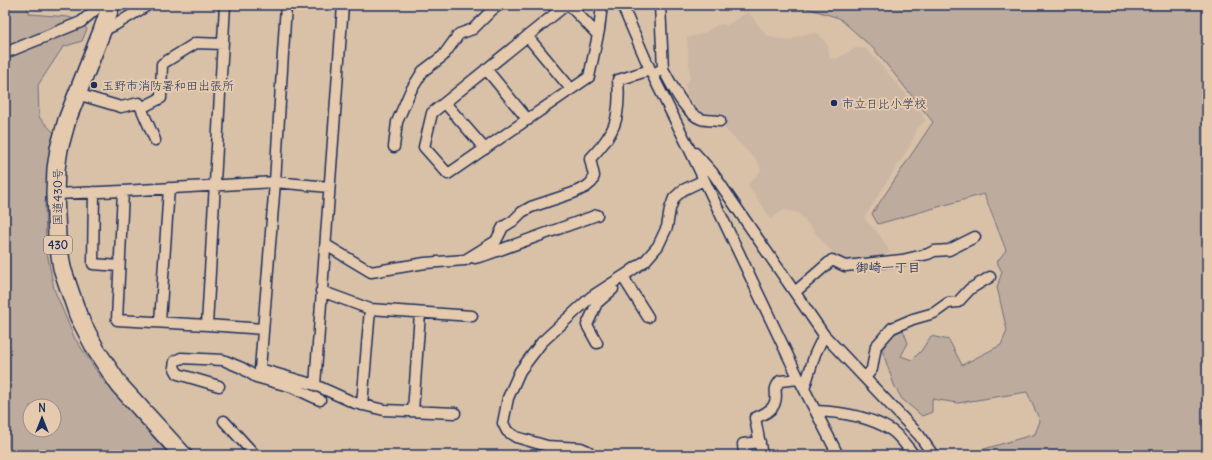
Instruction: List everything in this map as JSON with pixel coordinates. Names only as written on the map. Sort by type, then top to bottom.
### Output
[{"type":"highway","name":"国道430号","points":[[111,5],[67,120],[59,149],[56,169],[55,194],[57,236],[62,268],[82,322],[96,350],[120,386],[183,455]]},
{"type":"street","points":[[5,53],[81,22],[95,10],[98,5]]},
{"type":"street","points":[[102,31],[148,5]]},
{"type":"street","points":[[207,325],[225,5]]},
{"type":"street","points":[[258,373],[275,182],[286,5]]},
{"type":"street","points":[[314,385],[326,245],[343,5]]},
{"type":"street","points":[[394,147],[397,122],[410,92],[423,71],[443,56],[459,34],[473,29],[499,5]]},
{"type":"street","points":[[598,35],[568,5],[432,113],[424,146],[448,174],[589,77],[598,35],[602,5]]},
{"type":"street","points":[[622,5],[651,72],[799,379],[838,455]]},
{"type":"street","points":[[660,5],[663,69],[684,104],[692,114],[701,119],[720,121]]},
{"type":"street","points":[[528,36],[571,89]]},
{"type":"street","points":[[141,108],[161,98],[162,64],[196,43],[223,44]]},
{"type":"street","points":[[465,260],[496,241],[503,227],[513,222],[522,212],[531,207],[573,193],[586,187],[592,182],[594,176],[590,159],[603,146],[615,123],[617,115],[618,80],[663,69]]},
{"type":"street","points":[[486,70],[528,120]]},
{"type":"street","points":[[77,94],[122,107],[140,103],[155,140]]},
{"type":"street","points":[[445,103],[485,149]]},
{"type":"street","points":[[688,146],[712,172],[824,336],[919,435],[933,455]]},
{"type":"street","points":[[597,343],[587,325],[597,302],[645,261],[658,246],[667,227],[670,209],[674,198],[683,190],[704,180]]},
{"type":"street","points":[[55,194],[275,182],[330,187]]},
{"type":"street","points":[[160,322],[169,188]]},
{"type":"street","points":[[123,191],[117,320],[263,329]]},
{"type":"street","points":[[94,192],[93,264],[119,266]]},
{"type":"street","points":[[326,245],[371,272],[425,263],[465,260],[483,256],[597,215]]},
{"type":"street","points":[[795,292],[832,260],[845,266],[902,260],[928,254],[934,251],[949,250],[975,237]]},
{"type":"street","points":[[865,378],[872,369],[876,346],[892,328],[913,319],[934,313],[948,303],[958,302],[970,289],[990,277]]},
{"type":"street","points":[[626,278],[648,317]]},
{"type":"street","points":[[589,455],[588,450],[581,448],[547,446],[516,437],[507,431],[503,423],[508,398],[520,372],[542,342],[591,297],[626,278]]},
{"type":"street","points":[[321,291],[370,309],[472,316]]},
{"type":"street","points":[[362,405],[370,309]]},
{"type":"street","points":[[413,411],[420,313]]},
{"type":"street","points":[[804,389],[815,354],[824,336]]},
{"type":"street","points":[[219,386],[178,374],[174,367],[175,361],[181,358],[223,360],[292,386],[320,400]]},
{"type":"street","points":[[258,373],[314,385],[355,403],[384,410],[455,413]]},
{"type":"street","points":[[762,455],[755,418],[770,411],[775,404],[776,386],[780,381],[799,379]]},
{"type":"street","points":[[816,411],[834,412],[874,422],[892,431],[914,455]]},
{"type":"street","points":[[224,421],[255,455]]},
{"type":"street","points":[[742,455],[744,454],[743,444],[760,442]]},
{"type":"shaded area","points":[[5,5],[26,5],[30,14],[68,17],[78,20],[87,29],[82,41],[63,47],[38,85],[39,117],[54,133],[45,202],[46,247],[54,289],[74,337],[102,379],[169,455],[5,455]]},
{"type":"shaded area","points":[[797,5],[1207,5],[1207,455],[975,455],[984,449],[1035,434],[1040,421],[1027,392],[958,403],[932,399],[932,412],[922,416],[902,399],[894,385],[882,350],[892,335],[903,330],[908,343],[901,356],[912,360],[921,351],[931,336],[949,340],[962,365],[1001,345],[1007,331],[997,287],[1002,272],[997,262],[1006,250],[984,194],[878,224],[872,214],[933,122],[874,49],[839,18]]},
{"type":"shaded area","points":[[748,12],[766,35],[774,38],[790,40],[804,34],[818,33],[828,46],[830,58],[836,59],[856,48],[865,48],[921,112],[925,121],[917,129],[911,144],[864,218],[881,237],[890,252],[882,257],[882,260],[842,263],[833,257],[831,251],[798,213],[784,210],[771,219],[748,185],[761,170],[757,161],[722,126],[723,116],[704,112],[686,96],[687,92],[685,85],[690,78],[687,38],[704,33],[717,25],[724,24],[726,26]]},
{"type":"place","name":"玉野市消防署和田出張所","points":[[94,85]]},
{"type":"place","name":"市立日比小学校","points":[[834,103]]},
{"type":"district","name":"御崎一丁目","points":[[888,267]]}]
